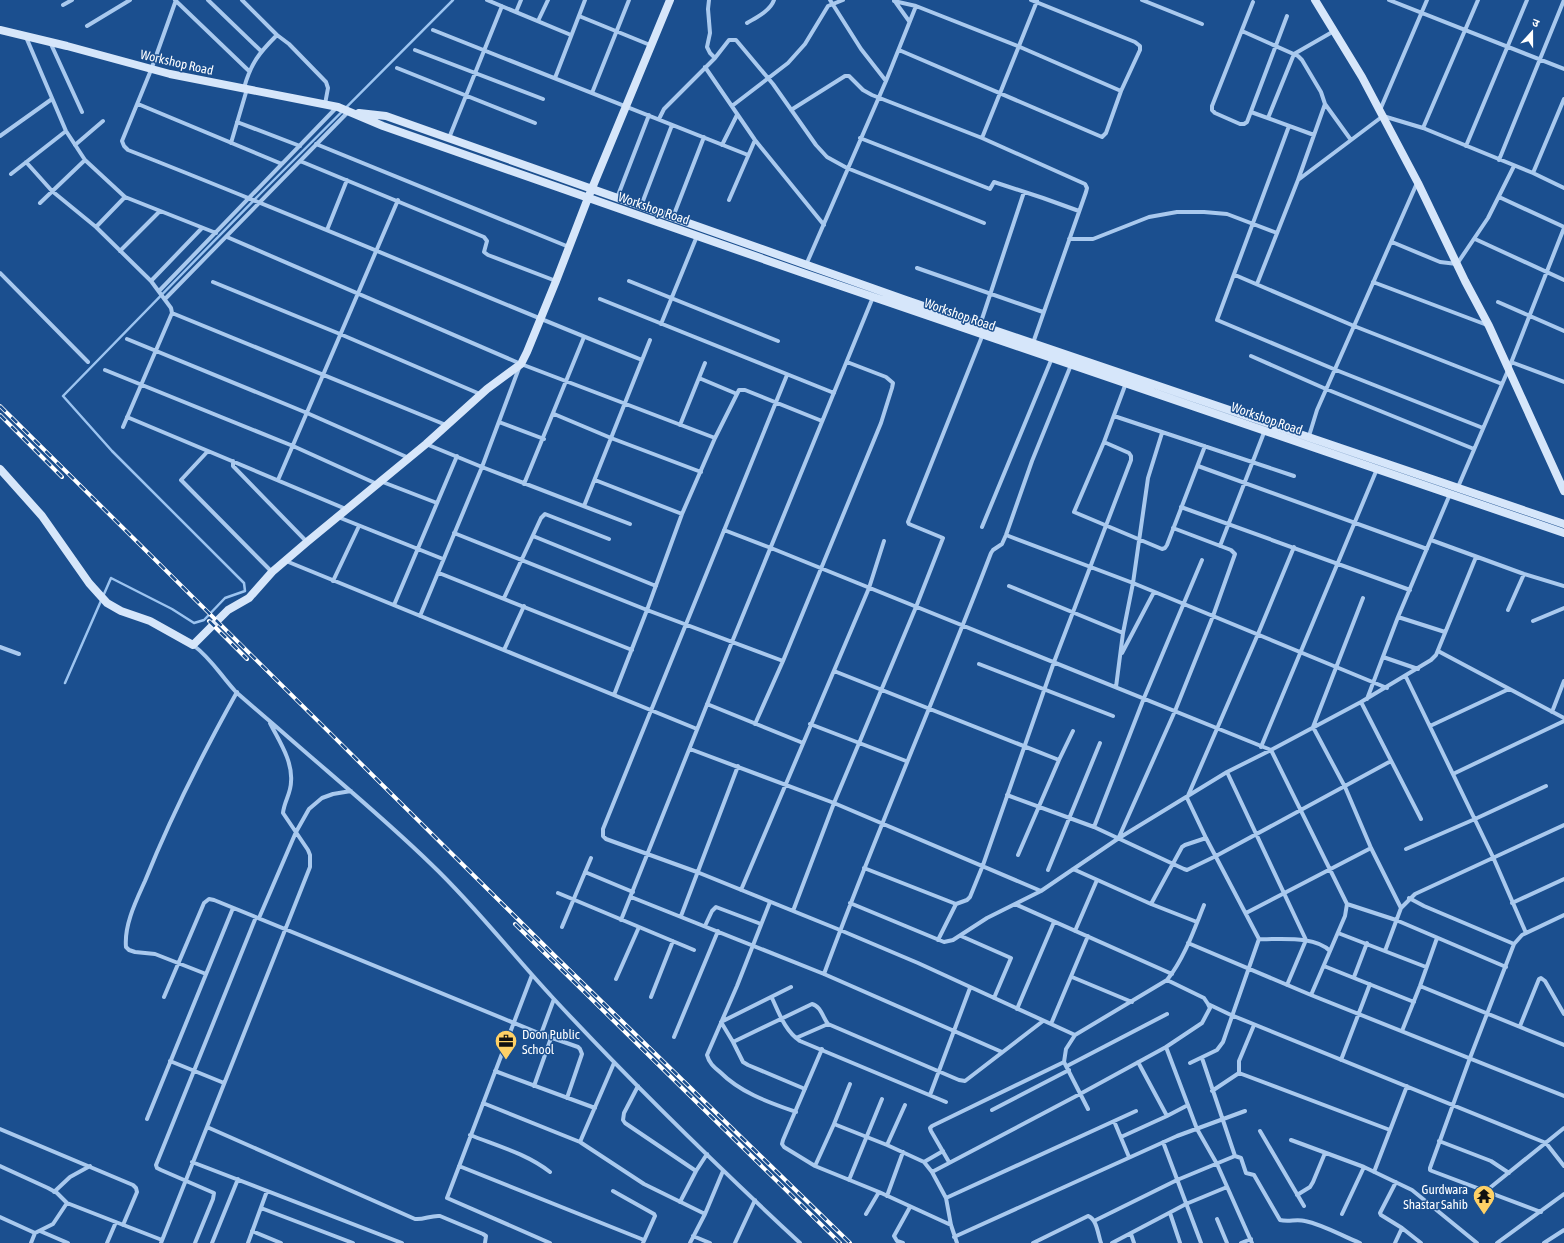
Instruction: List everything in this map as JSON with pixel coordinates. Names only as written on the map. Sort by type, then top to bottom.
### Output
[{"type":"main road","points":[[0,469],[42,516],[89,584],[107,604],[121,611],[150,621],[193,645],[228,610],[249,598],[272,572],[307,542],[426,444],[481,395],[521,364],[570,247],[588,198],[650,45],[670,0]]},
{"type":"main road","points":[[1318,2],[1362,77],[1418,183],[1457,264],[1510,365],[1563,484]]},
{"type":"main road","name":"Workshop Road","points":[[0,30],[50,42],[151,70],[325,104],[345,110],[383,126],[803,273],[875,293],[1034,343],[1267,426],[1377,469],[1564,533]]},
{"type":"main road","name":"Workshop Road","points":[[345,110],[386,116],[806,264],[875,293],[983,334],[1052,358],[1267,426],[1309,436],[1564,524]]},
{"type":"street","points":[[63,5],[72,0]]},
{"type":"street","points":[[87,26],[130,0]]},
{"type":"street","points":[[249,71],[176,0],[138,104],[122,141],[124,146],[128,150],[255,200],[642,360]]},
{"type":"street","points":[[208,0],[261,51]]},
{"type":"street","points":[[242,0],[277,35],[289,44],[326,82],[328,88],[325,104]]},
{"type":"street","points":[[487,0],[500,4],[571,35]]},
{"type":"street","points":[[516,12],[522,0]]},
{"type":"street","points":[[538,21],[548,0]]},
{"type":"street","points":[[555,78],[585,0]]},
{"type":"street","points":[[592,93],[629,0]]},
{"type":"street","points":[[709,0],[708,9],[710,32],[707,47],[715,58]]},
{"type":"street","points":[[747,23],[768,10],[774,0]]},
{"type":"street","points":[[732,106],[797,55],[825,10],[832,2],[843,0]]},
{"type":"street","points":[[894,0],[916,6],[1020,47],[1121,91]]},
{"type":"street","points":[[894,0],[909,21]]},
{"type":"street","points":[[899,50],[1102,137],[1106,133],[1121,91],[1140,50],[1140,46],[1037,1],[1031,0]]},
{"type":"street","points":[[1142,0],[1202,24]]},
{"type":"street","points":[[1389,0],[1564,69]]},
{"type":"street","points":[[1298,180],[1351,140],[1381,113],[1427,0]]},
{"type":"street","points":[[1423,128],[1478,0]]},
{"type":"street","points":[[1466,146],[1527,0]]},
{"type":"street","points":[[1499,160],[1564,0]]},
{"type":"street","points":[[982,138],[1020,47],[1037,1]]},
{"type":"street","points":[[832,2],[861,49],[886,81]]},
{"type":"street","points":[[1253,2],[1212,106],[1212,110],[1240,124],[1247,122],[1287,16]]},
{"type":"street","points":[[449,138],[484,50],[500,4]]},
{"type":"street","points":[[803,273],[860,138],[879,98],[916,6]]},
{"type":"street","points":[[579,16],[650,45]]},
{"type":"street","points":[[433,30],[748,155]]},
{"type":"street","points":[[1242,31],[1294,54],[1302,60],[1321,92],[1325,104],[1351,140]]},
{"type":"street","points":[[1268,118],[1294,54],[1334,31]]},
{"type":"street","points":[[231,143],[249,71],[261,51],[277,35]]},
{"type":"street","points":[[26,36],[66,131],[85,160],[125,197],[216,233]]},
{"type":"street","points":[[658,119],[664,109],[715,58],[729,40],[736,40],[773,84],[816,145],[827,156],[847,168],[984,224]]},
{"type":"street","points":[[50,42],[82,112]]},
{"type":"street","points":[[415,50],[544,99]]},
{"type":"street","points":[[705,67],[755,140],[824,225]]},
{"type":"street","points":[[397,68],[535,123]]},
{"type":"street","points":[[791,110],[847,76],[851,77],[867,92],[879,98],[982,138],[1085,184],[1087,188],[1086,192],[1043,312],[1034,343]]},
{"type":"street","points":[[0,136],[52,99]]},
{"type":"street","points":[[1533,173],[1564,99]]},
{"type":"street","points":[[138,104],[282,164]]},
{"type":"street","points":[[1257,284],[1298,180],[1325,104]]},
{"type":"street","points":[[162,295],[216,233],[300,160],[345,110]]},
{"type":"street","points":[[162,295],[226,237],[282,164],[300,146],[345,110]]},
{"type":"street","points":[[1251,112],[1314,135]]},
{"type":"street","points":[[1381,113],[1423,128],[1533,173],[1564,188]]},
{"type":"street","points":[[617,198],[649,115]]},
{"type":"street","points":[[722,145],[737,115]]},
{"type":"street","points":[[75,145],[103,122]]},
{"type":"street","points":[[237,122],[300,146]]},
{"type":"street","points":[[641,206],[672,125]]},
{"type":"street","points":[[1289,126],[1235,275],[1217,320],[1336,370],[1483,428]]},
{"type":"street","points":[[11,174],[66,131]]},
{"type":"street","points":[[673,218],[704,137]]},
{"type":"street","points":[[860,138],[990,189],[994,182],[1079,211]]},
{"type":"street","points":[[729,200],[755,140]]},
{"type":"street","points":[[316,144],[570,247]]},
{"type":"street","points":[[40,203],[85,160]]},
{"type":"street","points":[[300,160],[484,237],[487,241],[484,252],[488,256],[556,281]]},
{"type":"street","points":[[26,162],[52,191],[96,227],[151,281],[171,308],[172,313],[123,427]]},
{"type":"street","points":[[1392,242],[1440,262],[1457,264],[1474,240],[1500,197],[1514,166]]},
{"type":"street","points":[[327,230],[347,180]]},
{"type":"street","points":[[1309,436],[1317,410],[1326,389],[1336,370],[1373,282],[1418,183]]},
{"type":"street","points":[[980,325],[1024,192]]},
{"type":"street","points":[[96,227],[125,197]]},
{"type":"street","points":[[1458,487],[1530,316],[1564,227],[1500,197]]},
{"type":"street","points":[[278,480],[398,200]]},
{"type":"street","points":[[120,251],[160,211]]},
{"type":"street","points":[[1069,239],[1093,239],[1149,217],[1177,212],[1227,214],[1277,233]]},
{"type":"street","points":[[151,281],[202,228]]},
{"type":"street","points":[[661,324],[697,236]]},
{"type":"street","points":[[226,237],[521,364],[715,438]]},
{"type":"street","points":[[1474,240],[1564,280]]},
{"type":"street","points":[[917,268],[1043,312]]},
{"type":"street","points":[[0,273],[88,362]]},
{"type":"street","points":[[1235,275],[1354,326],[1502,384]]},
{"type":"street","points":[[629,281],[778,341]]},
{"type":"street","points":[[213,282],[340,334],[481,395]]},
{"type":"street","points":[[1373,282],[1489,326]]},
{"type":"street","points":[[621,920],[732,642],[875,293]]},
{"type":"street","points":[[600,299],[834,393]]},
{"type":"street","points":[[1498,302],[1564,331]]},
{"type":"street","points":[[172,313],[446,426]]},
{"type":"street","points":[[793,911],[834,803],[880,689],[916,607],[943,538],[914,528],[908,522],[983,334]]},
{"type":"street","points":[[524,484],[544,439],[584,337]]},
{"type":"street","points":[[127,339],[307,413],[409,458]]},
{"type":"street","points":[[584,506],[650,340]]},
{"type":"street","points":[[1251,356],[1326,389],[1474,449]]},
{"type":"street","points":[[982,527],[1052,358]]},
{"type":"street","points":[[755,724],[783,661],[881,423],[893,383],[886,377],[847,362]]},
{"type":"street","points":[[420,616],[482,467],[521,364]]},
{"type":"street","points":[[680,425],[705,364]]},
{"type":"street","points":[[824,974],[906,761],[963,626],[991,553],[1002,544],[1006,535],[1032,461],[1071,364]]},
{"type":"street","points":[[1510,365],[1564,382]]},
{"type":"street","points":[[105,370],[293,446],[379,483],[437,503]]},
{"type":"street","points":[[787,375],[687,624],[650,710],[602,833],[603,836],[606,839],[697,872],[840,930],[918,963],[1076,1035]]},
{"type":"street","points":[[699,378],[737,394]]},
{"type":"street","points":[[1126,382],[1104,442],[1074,512],[1162,549],[1165,548],[1205,446]]},
{"type":"street","points":[[614,695],[682,514],[715,438],[739,390],[741,389],[776,402],[822,421]]},
{"type":"street","points":[[554,414],[611,438],[701,472]]},
{"type":"street","points":[[1114,416],[1294,476]]},
{"type":"street","points":[[127,417],[346,510]]},
{"type":"street","points":[[499,422],[544,439]]},
{"type":"street","points":[[1220,546],[1267,426]]},
{"type":"street","points":[[1116,687],[1123,633],[1133,583],[1148,478],[1162,433]]},
{"type":"street","points":[[864,868],[956,904],[967,900],[970,897],[983,866],[1054,662],[1091,568],[1131,456],[1126,451],[1104,442]]},
{"type":"street","points":[[426,444],[524,484],[630,524]]},
{"type":"street","points":[[208,451],[181,480],[272,572]]},
{"type":"street","points":[[394,605],[457,456]]},
{"type":"street","points":[[233,461],[233,466],[307,542]]},
{"type":"street","points":[[1198,466],[1427,549]]},
{"type":"street","points":[[1261,747],[1336,564],[1355,524],[1377,469]]},
{"type":"street","points":[[595,480],[682,514]]},
{"type":"street","points":[[1367,699],[1398,617],[1450,493]]},
{"type":"street","points":[[1181,507],[1410,590]]},
{"type":"street","points":[[504,598],[541,518],[545,514],[609,539]]},
{"type":"street","points":[[338,516],[359,526],[443,559]]},
{"type":"street","points":[[333,581],[359,526]]},
{"type":"street","points":[[1119,838],[1175,711],[1213,616],[1235,554],[1231,550],[1173,528]]},
{"type":"street","points":[[724,530],[1271,750],[1347,904],[1345,916],[1311,994]]},
{"type":"street","points":[[454,533],[647,610],[783,661]]},
{"type":"street","points":[[1006,535],[1133,583],[1386,688]]},
{"type":"street","points":[[533,536],[656,586]]},
{"type":"street","points":[[1431,540],[1524,574],[1564,586]]},
{"type":"street","points":[[740,890],[869,588],[884,541]]},
{"type":"street","points":[[1190,1063],[1217,1050],[1223,1042],[1247,969],[1259,940],[1187,798],[1294,547]]},
{"type":"street","points":[[850,904],[938,940],[949,942],[961,936],[978,923],[1041,891],[1119,838],[1187,798],[1227,772],[1367,699],[1432,660],[1438,651],[1476,557]]},
{"type":"street","points":[[1094,827],[1144,698],[1202,560]]},
{"type":"street","points":[[286,561],[697,729]]},
{"type":"street","points":[[438,573],[632,650]]},
{"type":"street","points":[[1508,610],[1524,574]]},
{"type":"street","points":[[1009,586],[1123,633]]},
{"type":"street","points":[[1120,655],[1154,592]]},
{"type":"street","points":[[1363,598],[1313,727],[1345,787],[1371,848],[1400,908]]},
{"type":"street","points":[[504,650],[524,606]]},
{"type":"street","points":[[1533,621],[1564,608]]},
{"type":"street","points":[[1398,617],[1445,632]]},
{"type":"street","points":[[193,645],[211,659],[237,692],[352,791],[437,870],[466,899],[532,975],[614,1063],[723,1171],[800,1243]]},
{"type":"street","points":[[0,647],[19,654]]},
{"type":"street","points":[[1438,651],[1564,719]]},
{"type":"street","points":[[1383,658],[1418,669]]},
{"type":"street","points":[[979,664],[1044,691],[1113,716]]},
{"type":"street","points":[[834,671],[1059,760]]},
{"type":"street","points":[[1406,676],[1494,857],[1512,903],[1526,933]]},
{"type":"street","points":[[1552,712],[1564,681]]},
{"type":"street","points":[[1430,726],[1509,690]]},
{"type":"street","points":[[206,974],[150,953],[129,950],[126,947],[127,931],[135,904],[170,823],[210,742],[237,692]]},
{"type":"street","points":[[1361,702],[1421,820]]},
{"type":"street","points":[[707,704],[803,743]]},
{"type":"street","points":[[1453,774],[1564,719]]},
{"type":"street","points":[[0,1166],[54,1192],[67,1203],[162,1241],[310,867],[310,856],[283,813],[292,781],[290,767],[270,721]]},
{"type":"street","points":[[810,724],[906,761]]},
{"type":"street","points":[[1018,855],[1073,731]]},
{"type":"street","points":[[1048,870],[1071,817],[1100,743]]},
{"type":"street","points":[[690,749],[834,803],[1041,891]]},
{"type":"street","points":[[1007,794],[1038,807],[1071,817],[1188,870],[1301,811],[1391,761]]},
{"type":"street","points":[[681,916],[738,766]]},
{"type":"street","points":[[1227,772],[1306,940],[1288,985]]},
{"type":"street","points":[[1406,849],[1475,820],[1546,786]]},
{"type":"street","points":[[194,1243],[214,1195],[211,1192],[157,1168],[156,1165],[257,918],[296,832],[309,808],[316,802],[333,794],[352,791]]},
{"type":"street","points":[[1385,951],[1400,908],[1410,898],[1420,891],[1564,825]]},
{"type":"street","points":[[1151,904],[1182,847],[1206,838]]},
{"type":"street","points":[[1246,913],[1371,848]]},
{"type":"street","points":[[562,927],[591,858]]},
{"type":"street","points":[[1073,869],[1151,904],[1197,922]]},
{"type":"street","points":[[585,872],[633,892]]},
{"type":"street","points":[[1512,903],[1564,879]]},
{"type":"street","points":[[1075,931],[1097,880]]},
{"type":"street","points":[[558,893],[694,950]]},
{"type":"street","points":[[630,897],[824,974],[1002,1052]]},
{"type":"street","points":[[1410,898],[1424,906],[1514,944]]},
{"type":"street","points":[[164,997],[206,900],[214,900],[513,1023],[578,1047],[582,1051],[567,1098]]},
{"type":"street","points":[[770,902],[738,986],[707,1055],[708,1060],[724,1076],[747,1093],[796,1112]]},
{"type":"street","points":[[938,940],[956,904]]},
{"type":"street","points":[[1015,904],[1172,974]]},
{"type":"street","points":[[1347,904],[1396,920],[1506,967]]},
{"type":"street","points":[[1088,1109],[1066,1066],[1066,1049],[1076,1035],[1167,980],[1172,974],[1188,943],[1204,905]]},
{"type":"street","points":[[705,926],[712,911],[716,907],[762,924]]},
{"type":"street","points":[[147,1119],[233,908]]},
{"type":"street","points":[[1541,1212],[1430,1170],[1439,1141],[1514,944],[1522,935],[1564,916]]},
{"type":"street","points":[[1017,1009],[1054,922]]},
{"type":"street","points":[[616,979],[639,927]]},
{"type":"street","points":[[674,1037],[718,931]]},
{"type":"street","points":[[1338,933],[1426,967]]},
{"type":"street","points":[[961,936],[1011,958],[994,998]]},
{"type":"street","points":[[1052,1024],[1088,936]]},
{"type":"street","points":[[1402,1031],[1420,986],[1436,938]]},
{"type":"street","points":[[1259,940],[1306,940],[1325,946],[1330,951]]},
{"type":"street","points":[[651,998],[673,941]]},
{"type":"street","points":[[1188,943],[1247,969],[1564,1096]]},
{"type":"street","points":[[1354,977],[1367,943]]},
{"type":"street","points":[[1324,966],[1414,1002]]},
{"type":"street","points":[[532,975],[494,1071],[447,1198],[550,1243]]},
{"type":"street","points":[[1072,976],[1132,1002]]},
{"type":"street","points":[[1520,1026],[1541,978],[1546,981],[1564,1014]]},
{"type":"street","points":[[932,1172],[1166,1047],[1202,1023],[1210,1008],[1204,998],[1167,980]]},
{"type":"street","points":[[1341,1060],[1360,1014],[1370,984]]},
{"type":"street","points":[[1420,986],[1488,1012],[1564,1045]]},
{"type":"street","points":[[721,1022],[772,998],[791,987]]},
{"type":"street","points":[[930,1095],[970,988]]},
{"type":"street","points":[[772,998],[782,1019],[791,1034],[796,1038],[946,1102]]},
{"type":"street","points":[[541,1034],[554,999]]},
{"type":"street","points":[[734,1042],[814,1004],[817,1006],[828,1024],[964,1081],[1044,1021]]},
{"type":"street","points":[[1208,1004],[1231,1016],[1546,1143],[1564,1166]]},
{"type":"street","points":[[949,1162],[931,1131],[930,1128],[932,1126],[1066,1066],[1167,1014]]},
{"type":"street","points":[[721,1022],[734,1042],[743,1062],[805,1089]]},
{"type":"street","points":[[796,1038],[828,1024]]},
{"type":"street","points":[[1239,1073],[1239,1061],[1254,1025]]},
{"type":"street","points":[[534,1086],[551,1038]]},
{"type":"street","points":[[1166,1047],[1197,1129],[1217,1164],[1251,1241],[1241,1243]]},
{"type":"street","points":[[822,1049],[782,1144],[788,1150],[815,1166],[879,1192],[951,1225]]},
{"type":"street","points":[[1202,1058],[1235,1156]]},
{"type":"street","points":[[170,1061],[224,1083]]},
{"type":"street","points":[[1138,1062],[1167,1116]]},
{"type":"street","points":[[580,1142],[614,1063]]},
{"type":"street","points":[[992,1110],[1066,1066]]},
{"type":"street","points":[[494,1071],[595,1108]]},
{"type":"street","points":[[1212,1091],[1239,1073]]},
{"type":"street","points":[[1239,1073],[1390,1130]]},
{"type":"street","points":[[815,1166],[850,1084]]},
{"type":"street","points":[[638,1086],[624,1113],[623,1120],[625,1123],[696,1171]]},
{"type":"street","points":[[1374,1172],[1407,1086]]},
{"type":"street","points":[[849,1180],[882,1099]]},
{"type":"street","points":[[483,1103],[580,1142],[644,1184],[705,1214]]},
{"type":"street","points":[[887,1144],[905,1105]]},
{"type":"street","points":[[1121,1137],[1188,1105]]},
{"type":"street","points":[[946,1198],[1136,1111]]},
{"type":"street","points":[[954,1237],[1163,1142],[1244,1111]]},
{"type":"street","points":[[1114,1121],[1129,1157]]},
{"type":"street","points":[[834,1124],[887,1144],[924,1162],[932,1172],[946,1198],[951,1225],[957,1243]]},
{"type":"street","points":[[207,1127],[415,1219],[440,1216],[483,1234],[486,1236],[486,1243]]},
{"type":"street","points":[[1486,1191],[1564,1128]]},
{"type":"street","points":[[0,1129],[127,1182],[136,1188],[135,1198],[123,1225]]},
{"type":"street","points":[[1260,1131],[1304,1206]]},
{"type":"street","points":[[470,1136],[526,1156],[550,1172]]},
{"type":"street","points":[[1290,1140],[1364,1168],[1396,1182],[1419,1195],[1477,1243]]},
{"type":"street","points":[[1439,1141],[1491,1161],[1509,1172]]},
{"type":"street","points":[[1163,1142],[1201,1243]]},
{"type":"street","points":[[924,1162],[943,1151]]},
{"type":"street","points":[[887,1196],[903,1152]]},
{"type":"street","points":[[680,1202],[706,1154]]},
{"type":"street","points":[[1297,1195],[1310,1186],[1313,1182],[1325,1154]]},
{"type":"street","points":[[1094,1221],[1177,1180],[1235,1156],[1241,1158],[1246,1173],[1254,1175],[1280,1220],[1295,1220],[1310,1223],[1360,1243]]},
{"type":"street","points":[[192,1162],[402,1243]]},
{"type":"street","points":[[54,1192],[70,1177],[90,1166]]},
{"type":"street","points":[[459,1166],[644,1241],[654,1214],[612,1191]]},
{"type":"street","points":[[1342,1214],[1364,1168]]},
{"type":"street","points":[[690,1243],[705,1214],[723,1171]]},
{"type":"street","points":[[212,1243],[238,1179]]},
{"type":"street","points":[[1396,1182],[1380,1213],[1384,1218],[1402,1228],[1421,1243]]},
{"type":"street","points":[[1112,1243],[1170,1214],[1186,1204],[1227,1187]]},
{"type":"street","points":[[248,1243],[267,1190]]},
{"type":"street","points":[[866,1214],[879,1192]]},
{"type":"street","points":[[1497,1243],[1564,1194]]},
{"type":"street","points":[[735,1243],[755,1200]]},
{"type":"street","points":[[31,1243],[36,1233],[53,1224],[67,1203]]},
{"type":"street","points":[[903,1243],[897,1241],[894,1236],[910,1207]]},
{"type":"street","points":[[261,1208],[353,1243]]},
{"type":"street","points":[[1170,1214],[1180,1243]]},
{"type":"street","points":[[1033,1243],[1088,1216],[1092,1217],[1094,1221],[1100,1243]]},
{"type":"street","points":[[0,1217],[36,1233]]},
{"type":"street","points":[[1217,1219],[1227,1243]]},
{"type":"street","points":[[107,1243],[116,1222]]},
{"type":"street","points":[[1395,1243],[1402,1228]]},
{"type":"street","points":[[1544,1243],[1564,1230]]},
{"type":"street","points":[[40,1231],[68,1243]]},
{"type":"street","points":[[252,1232],[281,1243]]},
{"type":"street","points":[[1131,1234],[1134,1243]]},
{"type":"street","points":[[693,1236],[710,1243]]},
{"type":"waterway","points":[[65,683],[111,578],[172,609],[194,623],[204,620],[225,598],[245,591],[244,583],[112,451],[63,396],[260,194],[453,0]]},
{"type":"railway","points":[[0,406],[556,957],[850,1243]]},
{"type":"railway","points":[[0,415],[62,477]]},
{"type":"railway","points":[[209,621],[247,659]]},
{"type":"railway","points":[[515,924],[840,1243]]},
{"type":"place","name":"Doon Public School","points":[[506,1060]]},
{"type":"place","name":"Gurdwara Shastar Sahib","points":[[1484,1216]]}]
